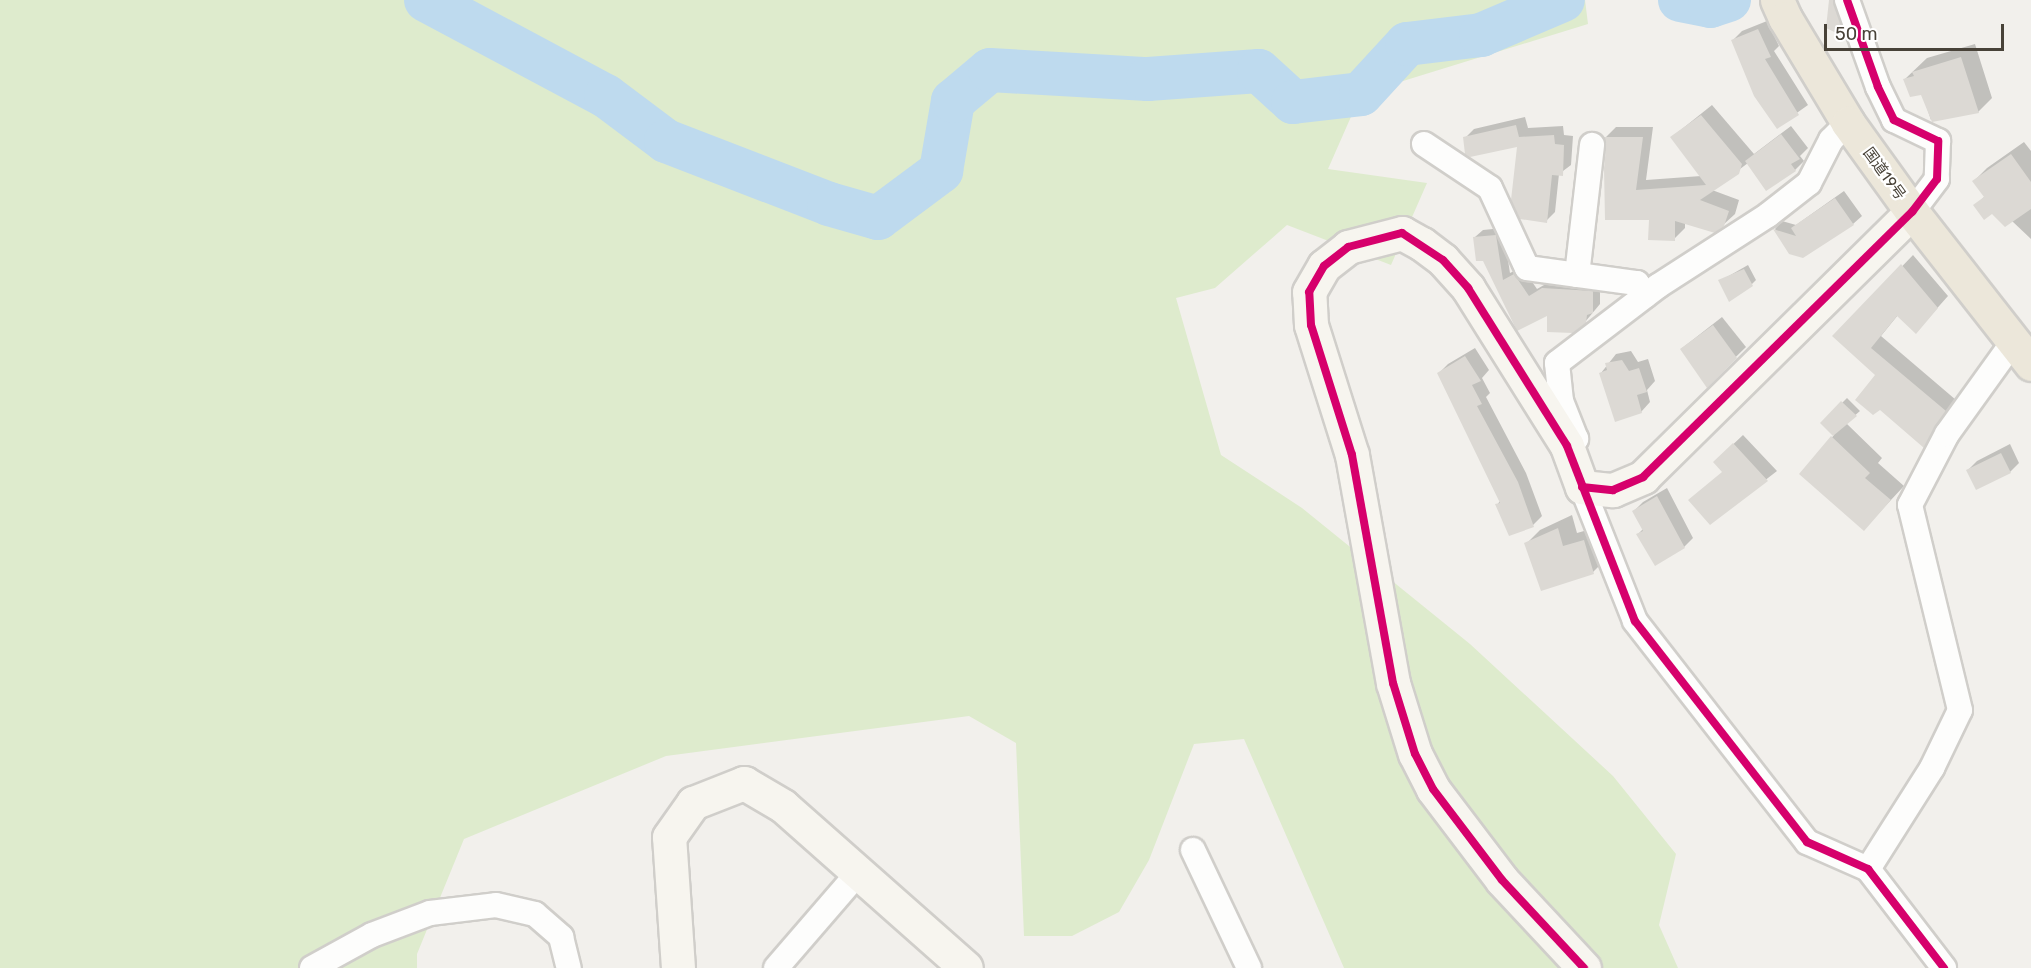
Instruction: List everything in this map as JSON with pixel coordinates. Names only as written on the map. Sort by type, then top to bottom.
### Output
[{"type":"highway","name":"国道19号","points":[[1781,9],[1848,123],[1912,212],[2022,353]]},
{"type":"street","points":[[1582,487],[1613,490],[1643,477],[1912,212],[1937,179],[1938,141],[1894,120],[1878,87],[1847,0]]},
{"type":"street","points":[[1567,446],[1576,439],[1562,401],[1557,363],[1645,296],[1768,215],[1809,183],[1831,140],[1848,123]]},
{"type":"street","points":[[1424,144],[1490,188],[1527,268],[1637,283],[1645,296]]},
{"type":"street","points":[[1577,275],[1592,145]]},
{"type":"street","points":[[1584,968],[1502,880],[1432,789],[1415,753],[1393,683],[1352,455],[1311,325],[1309,292],[1324,266],[1348,248],[1402,233],[1443,260],[1468,288],[1567,446],[1635,621],[1807,842],[1868,869],[1944,968]]},
{"type":"street","points":[[1868,869],[1932,768],[1960,710],[1910,505],[1947,434],[2022,353]]},
{"type":"street","points":[[678,968],[669,837],[693,803],[744,783],[783,806],[966,968]]},
{"type":"street","points":[[1193,850],[1249,968]]},
{"type":"street","points":[[776,968],[858,873]]},
{"type":"street","points":[[312,968],[372,934],[430,913],[496,904],[535,914],[561,937],[569,968]]},
{"type":"green space","points":[[0,0],[1585,0],[1588,24],[1361,94],[1328,169],[1427,183],[1391,265],[1287,225],[1215,288],[1176,298],[1221,455],[1302,508],[1470,644],[1613,776],[1676,854],[1659,925],[1678,968],[1344,968],[1244,739],[1194,744],[1149,860],[1119,912],[1072,936],[1024,936],[1016,743],[969,716],[666,756],[464,839],[417,954],[417,968],[0,968]]},
{"type":"building","points":[[1829,0],[1833,0],[1845,37],[1826,28]]},
{"type":"building","points":[[1758,29],[1771,57],[1765,59],[1799,115],[1777,129],[1754,96],[1731,40]]},
{"type":"building","points":[[1961,57],[1979,113],[1932,122],[1921,95],[1910,97],[1903,79],[1914,76],[1912,72]]},
{"type":"building","points":[[1701,115],[1742,164],[1739,174],[1700,200],[1729,211],[1724,226],[1715,233],[1675,221],[1675,241],[1648,240],[1649,220],[1605,220],[1606,147],[1604,137],[1643,137],[1636,190],[1706,185],[1670,137]]},
{"type":"building","points":[[1516,125],[1519,137],[1554,135],[1555,144],[1564,145],[1563,176],[1552,175],[1547,223],[1520,219],[1511,200],[1517,147],[1470,157],[1465,154],[1463,137]]},
{"type":"building","points":[[1781,134],[1800,159],[1791,164],[1796,171],[1766,191],[1745,161]]},
{"type":"building","points":[[2011,154],[2031,182],[2031,209],[2005,227],[1992,214],[1984,220],[1973,205],[1984,197],[1972,181]]},
{"type":"building","points":[[1835,198],[1854,225],[1803,258],[1789,254],[1773,229],[1796,236],[1791,228]]},
{"type":"building","points":[[1496,235],[1503,280],[1514,274],[1529,296],[1542,288],[1593,291],[1593,313],[1587,315],[1586,323],[1573,333],[1547,332],[1547,316],[1517,331],[1483,261],[1476,261],[1473,237]]},
{"type":"building","points":[[1901,264],[1938,308],[1916,334],[1897,316],[1871,348],[1946,411],[1924,448],[1880,410],[1873,415],[1855,400],[1875,375],[1832,336]]},
{"type":"building","points":[[1744,269],[1753,286],[1729,302],[1718,280]]},
{"type":"building","points":[[1713,325],[1737,358],[1707,388],[1680,349]]},
{"type":"building","points":[[1465,356],[1481,381],[1472,385],[1482,404],[1477,406],[1518,482],[1534,527],[1509,536],[1495,504],[1500,503],[1437,373]]},
{"type":"building","points":[[1622,360],[1629,371],[1639,368],[1647,392],[1637,395],[1642,413],[1615,422],[1599,373],[1607,370],[1605,363]]},
{"type":"building","points":[[1841,401],[1857,416],[1833,436],[1820,423]]},
{"type":"building","points":[[1831,436],[1870,473],[1865,478],[1891,500],[1864,531],[1799,474]]},
{"type":"building","points":[[1733,443],[1768,481],[1710,525],[1688,500],[1722,472],[1713,462]]},
{"type":"building","points":[[2001,453],[2011,473],[1976,490],[1966,470]]},
{"type":"building","points":[[1657,496],[1685,548],[1655,566],[1636,534],[1643,531],[1632,511]]},
{"type":"building","points":[[1558,528],[1563,546],[1584,540],[1594,574],[1541,591],[1524,543]]},
{"type":"waterway","points":[[426,0],[606,96],[666,141],[829,204],[878,218],[941,171],[953,101],[990,70],[1148,79],[1259,71],[1293,102],[1361,94],[1407,44],[1481,35],[1563,0]]},
{"type":"waterway","points":[[1680,0],[1710,6],[1729,0]]},
{"type":"cycle path","points":[[1582,487],[1613,490],[1643,477],[1912,212],[1937,179],[1938,141],[1894,120],[1878,87],[1847,0]]},
{"type":"cycle path","points":[[1584,968],[1502,880],[1433,789],[1415,754],[1393,683],[1352,455],[1311,325],[1309,292],[1324,266],[1348,247],[1402,233],[1443,260],[1468,288],[1567,446],[1635,621],[1807,842],[1868,869],[1944,968]]}]
